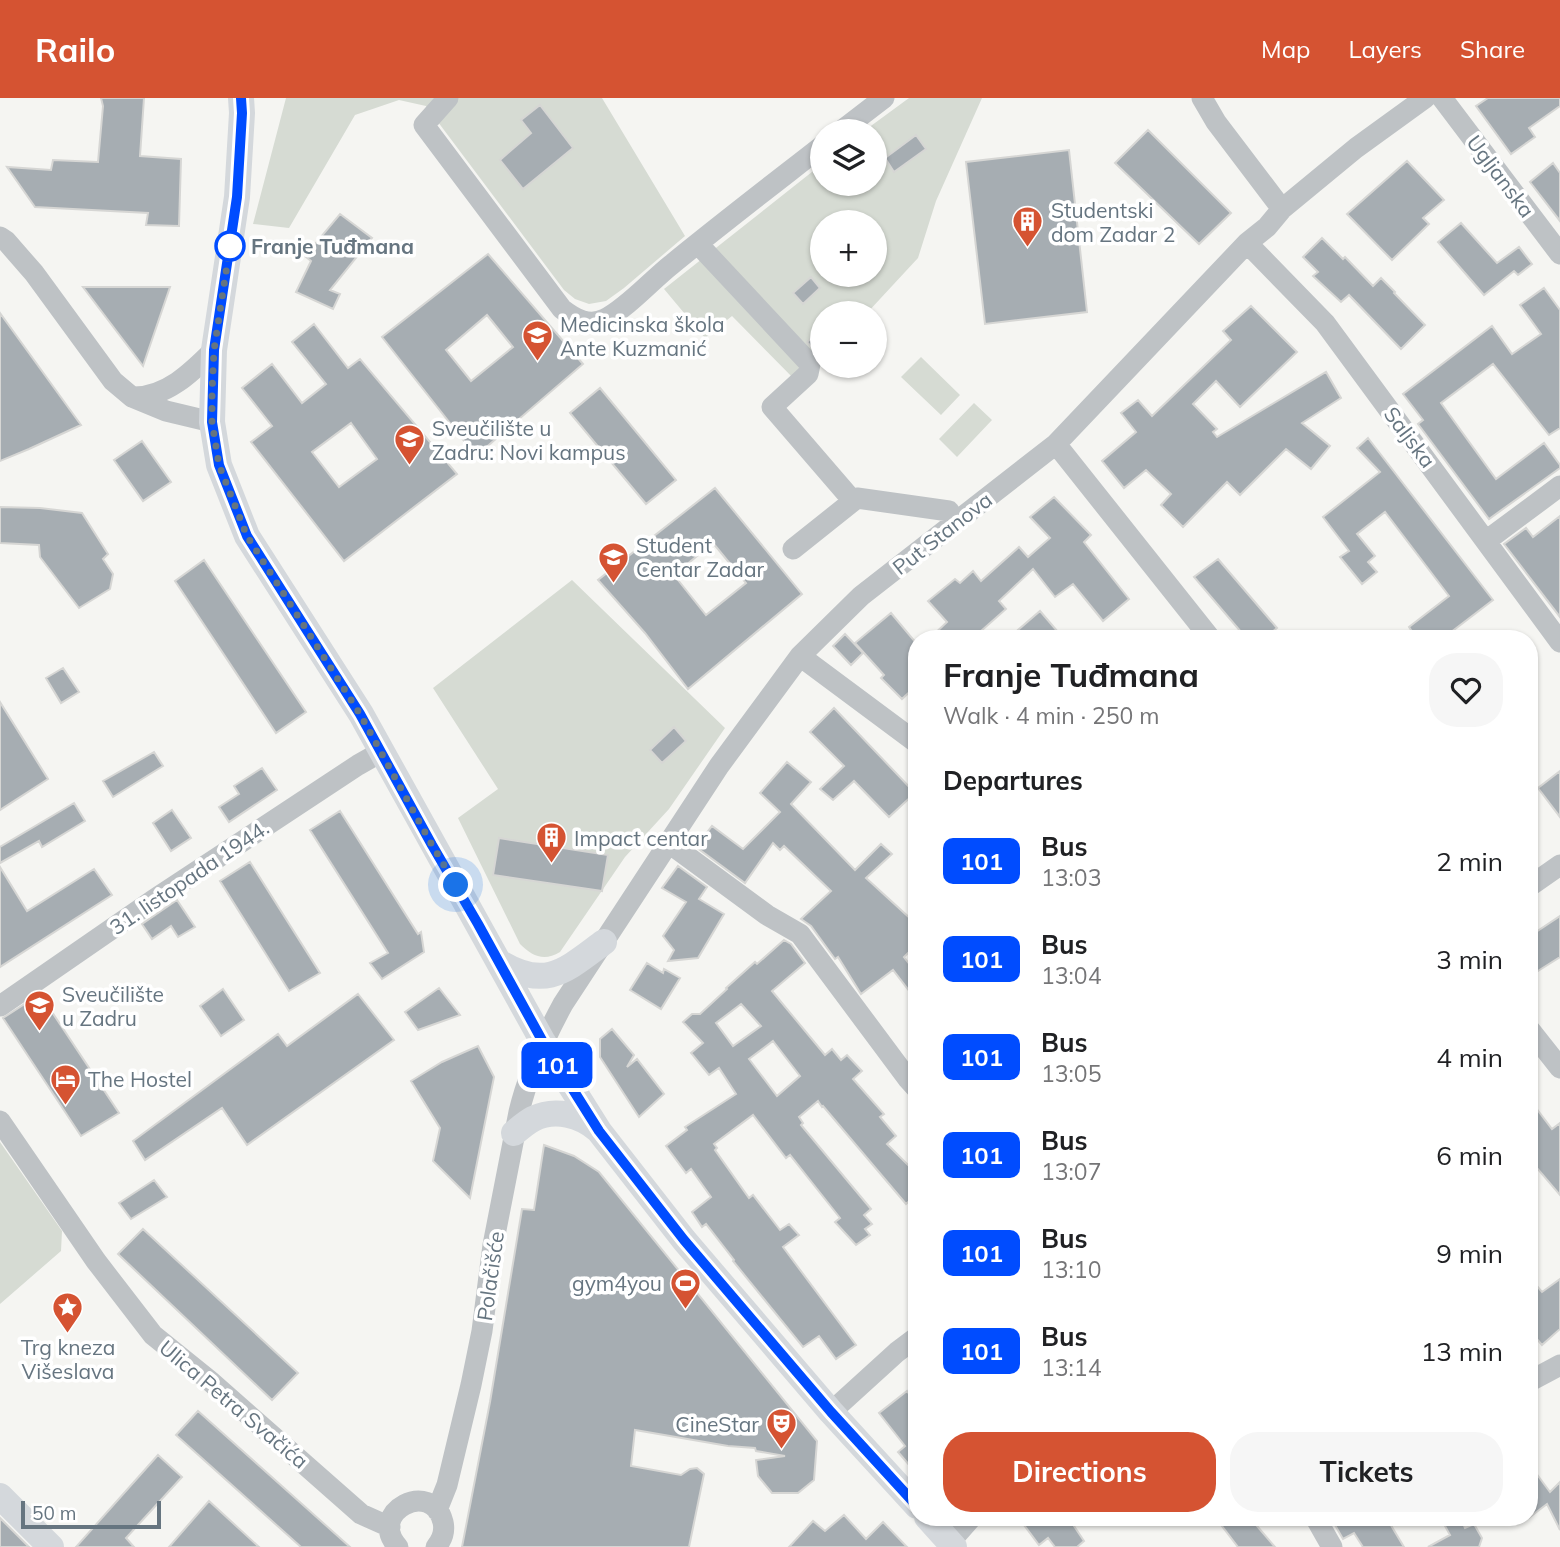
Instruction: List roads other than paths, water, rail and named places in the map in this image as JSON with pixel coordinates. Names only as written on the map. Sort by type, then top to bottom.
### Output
[{"type":"main road","points":[[241,98],[237,197],[214,350],[212,422],[219,465],[247,536],[360,714],[543,1042],[599,1131],[666,1219],[831,1412],[908,1496]]},
{"type":"main road","points":[[499,962],[528,976],[555,974],[570,967],[604,942]]},
{"type":"main road","points":[[514,1133],[533,1119],[554,1113],[586,1120],[599,1131]]},
{"type":"main road","points":[[0,1496],[51,1547]]},
{"type":"main road","points":[[935,1526],[952,1545]]},
{"type":"street","points":[[448,98],[424,125],[562,309],[587,323],[604,320],[622,307],[810,155]]},
{"type":"street","points":[[857,119],[884,98]]},
{"type":"street","points":[[1202,98],[1216,122],[1282,209]]},
{"type":"street","name":"Put Stanova","points":[[543,1042],[563,1004],[719,766],[800,656],[861,596],[1056,444],[1282,209],[1356,148],[1425,98]]},
{"type":"street","name":"Ugljanska","points":[[1443,98],[1560,254]]},
{"type":"street","points":[[0,237],[34,272],[113,381],[132,397],[166,411],[212,422]]},
{"type":"street","name":"Saljska","points":[[1247,243],[1325,323],[1560,642]]},
{"type":"street","points":[[698,244],[810,364],[808,374],[772,407],[853,501]]},
{"type":"street","points":[[132,397],[160,392],[188,376],[214,350]]},
{"type":"street","points":[[1056,444],[1204,630]]},
{"type":"street","points":[[1486,541],[1560,486]]},
{"type":"street","points":[[793,549],[857,498],[949,511]]},
{"type":"street","points":[[800,656],[908,736]]},
{"type":"street","name":"31. listopada 1944.","points":[[0,1006],[166,892],[358,765],[382,752]]},
{"type":"street","points":[[669,843],[767,915],[800,934],[908,1079]]},
{"type":"street","points":[[1538,880],[1560,864]]},
{"type":"street","points":[[1538,1040],[1560,1068]]},
{"type":"street","name":"Polačišće","points":[[436,1547],[443,1535],[444,1526],[437,1510],[447,1485],[471,1385],[514,1133],[524,1091],[543,1042]]},
{"type":"street","name":"Ulica Petra Svačića","points":[[0,1121],[96,1261],[153,1335],[210,1381],[361,1514],[394,1537]]},
{"type":"street","points":[[831,1412],[908,1344]]},
{"type":"street","points":[[1538,1376],[1560,1365]]},
{"type":"street","points":[[394,1537],[391,1518],[403,1504],[421,1501],[437,1510]]},
{"type":"street","points":[[952,1545],[966,1526]]},
{"type":"street","points":[[1320,1526],[1332,1547]]},
{"type":"place","name":"Franje Tuđmana","points":[[230,246]]},
{"type":"place","name":"Studentski dom Zadar 2","points":[[1028,249]]},
{"type":"place","name":"Medicinska škola Ante Kuzmanić","points":[[537,363]]},
{"type":"place","name":"Sveučilište u Zadru: Novi kampus","points":[[409,467]]},
{"type":"place","name":"Student Centar Zadar","points":[[613,584]]},
{"type":"place","name":"Impact centar","points":[[551,865]]},
{"type":"place","name":"Sveučilište u Zadru","points":[[39,1033]]},
{"type":"place","name":"The Hostel","points":[[65,1106]]},
{"type":"place","name":"gym4you","points":[[685,1310]]},
{"type":"place","name":"Trg kneza Višeslava","points":[[68,1334]]},
{"type":"place","name":"CineStar","points":[[782,1451]]}]
